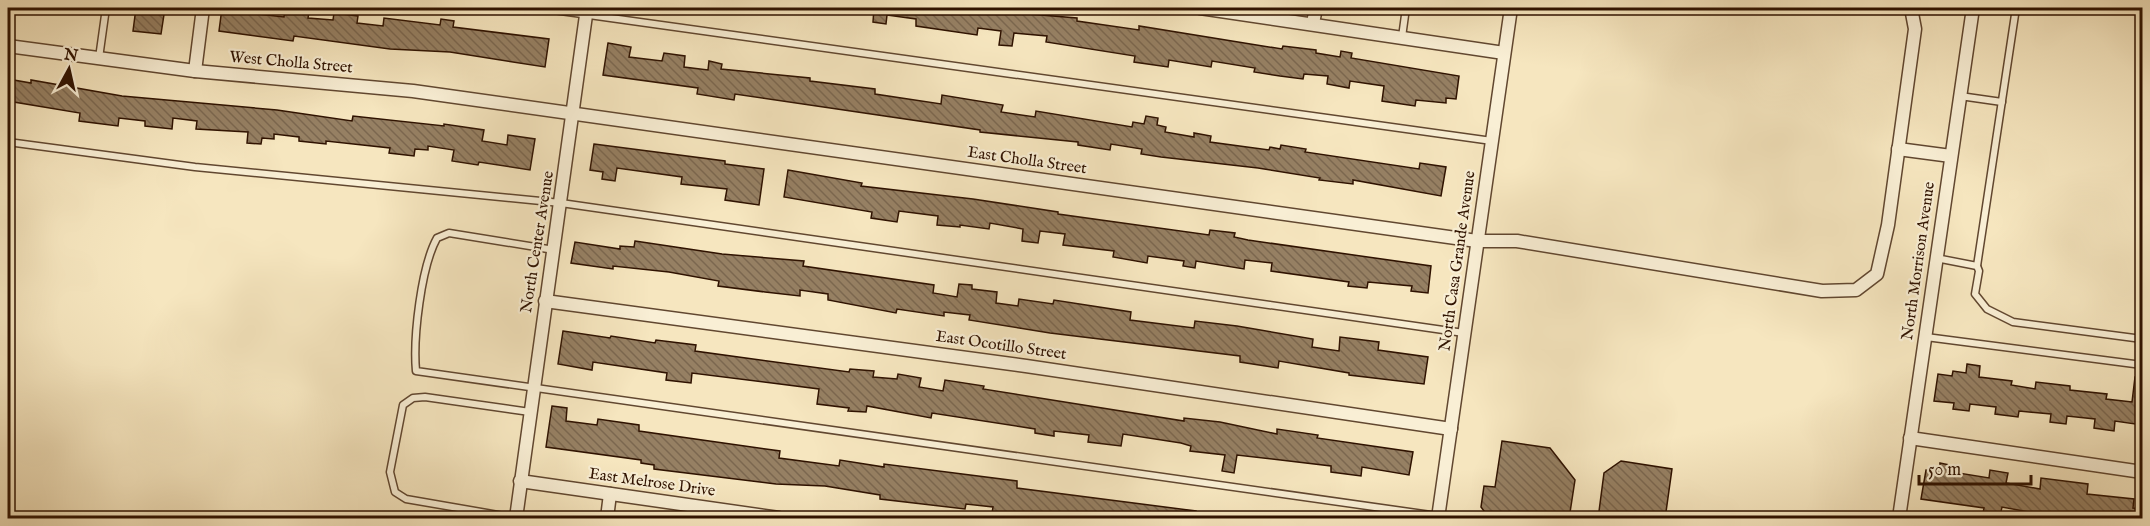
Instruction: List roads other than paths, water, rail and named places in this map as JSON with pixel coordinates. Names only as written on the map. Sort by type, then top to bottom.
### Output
[{"type":"street","points":[[195,71],[203,8]]},
{"type":"street","points":[[1200,8],[1223,9],[1504,52]]},
{"type":"street","points":[[1313,24],[1316,8]]},
{"type":"street","name":"North Casa Grande Avenue","points":[[1438,517],[1510,8]]},
{"type":"street","name":"East Cholla Street","points":[[572,114],[1477,241],[1517,241],[1822,291],[1856,290],[1877,274],[1888,225],[1915,29],[1911,8]]},
{"type":"street","name":"North Morrison Avenue","points":[[1899,519],[1973,8]]},
{"type":"street","name":"North Center Avenue","points":[[516,518],[587,11]]},
{"type":"street","name":"West Cholla Street","points":[[8,45],[195,71],[413,91],[572,114]]},
{"type":"street","points":[[1898,149],[1951,156]]},
{"type":"street","name":"East Ocotillo Street","points":[[545,301],[1026,366],[1451,429]]},
{"type":"street","points":[[1910,438],[2142,472]]},
{"type":"street","name":"East Melrose Drive","points":[[520,481],[779,519]]},
{"type":"street","points":[[607,519],[610,494]]},
{"type":"lane","points":[[99,58],[106,8]]},
{"type":"lane","points":[[539,8],[587,11],[1492,141]]},
{"type":"lane","points":[[1401,37],[1406,8]]},
{"type":"lane","points":[[2016,8],[1977,266],[1979,271],[1975,294],[1987,309],[2013,322],[2142,339]]},
{"type":"lane","points":[[1960,96],[2002,102]]},
{"type":"lane","points":[[8,142],[195,167],[561,203],[1464,333]]},
{"type":"lane","points":[[554,250],[449,233],[437,238],[428,254],[415,353],[416,371],[1438,517]]},
{"type":"lane","points":[[1936,258],[1977,266]]},
{"type":"lane","points":[[1925,337],[2142,365]]},
{"type":"lane","points":[[516,518],[405,499],[395,492],[390,472],[403,405],[413,398],[425,397],[530,412]]}]
